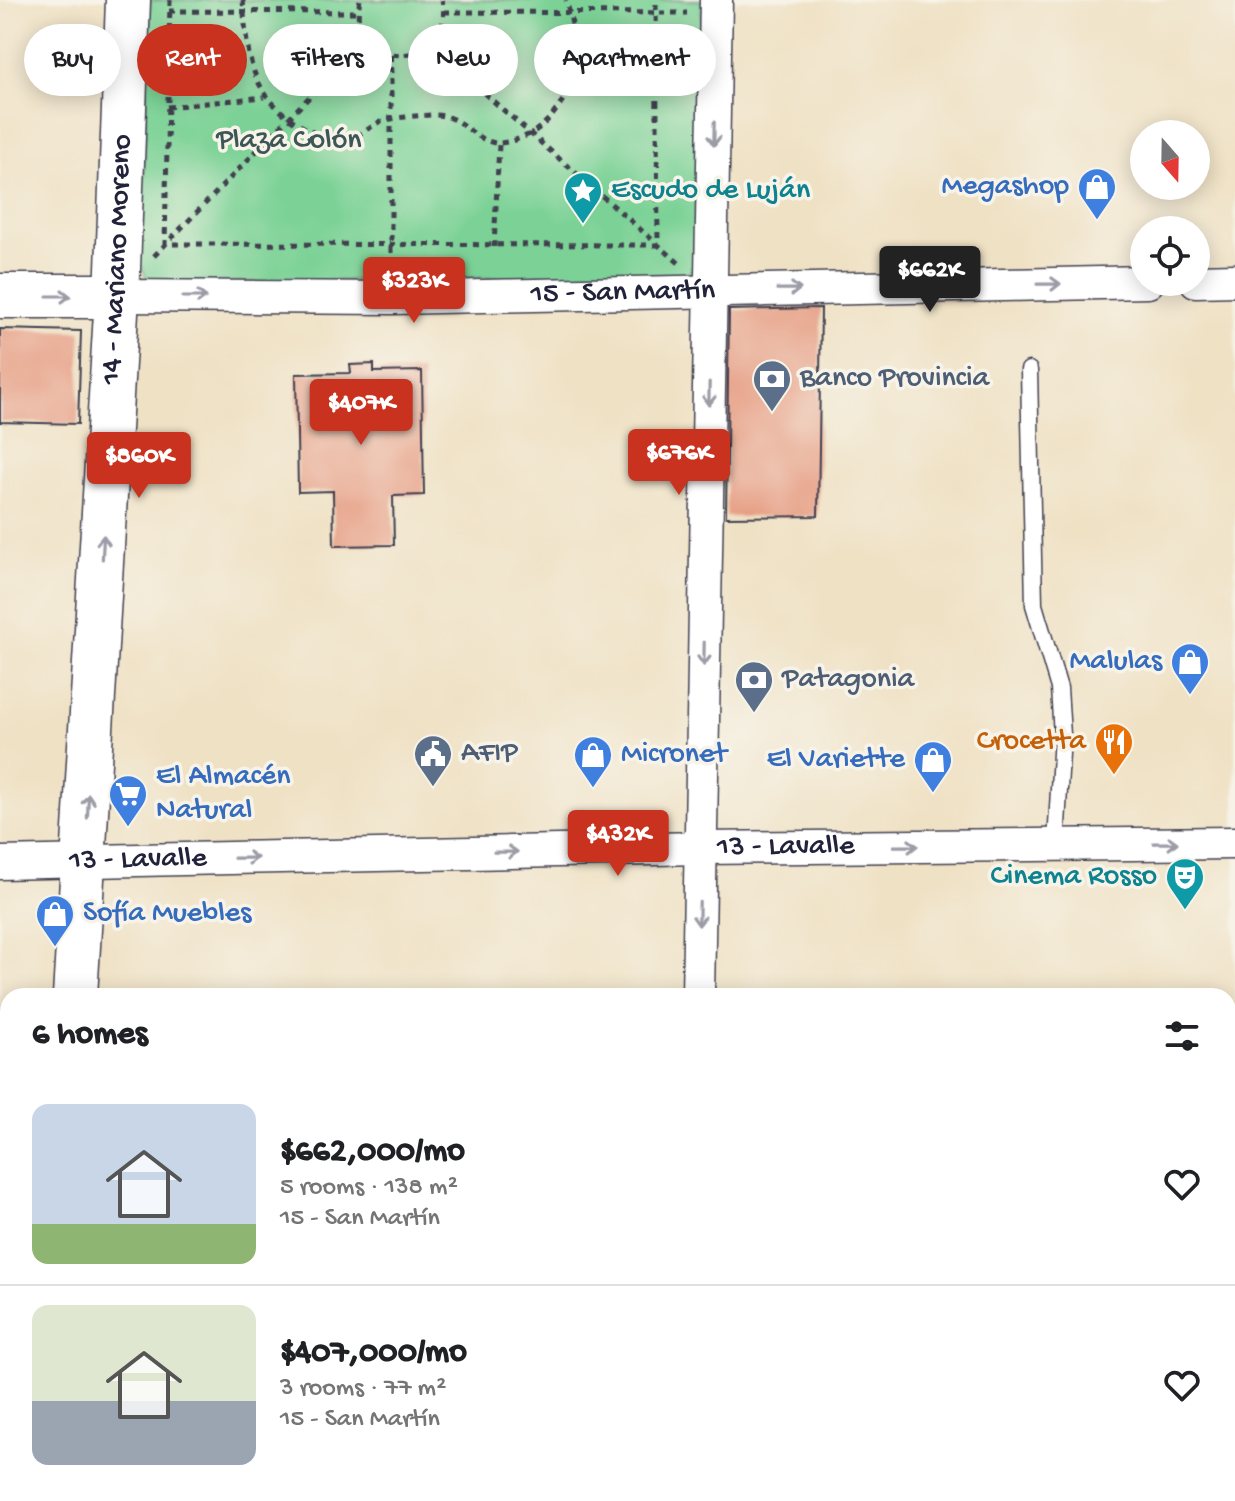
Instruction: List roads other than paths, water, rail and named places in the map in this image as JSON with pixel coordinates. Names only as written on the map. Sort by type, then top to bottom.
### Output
[{"type":"street","points":[[698,988],[716,6]]},
{"type":"street","name":"14 - Mariano Moreno","points":[[76,988],[117,296],[142,7]]},
{"type":"street","points":[[1210,281],[1235,280]]},
{"type":"street","name":"15 - San Martín","points":[[0,296],[392,298],[1130,282]]},
{"type":"street","name":"13 - Lavalle","points":[[0,863],[701,848],[1235,843]]},
{"type":"lane","points":[[1029,370],[1034,605],[1059,688],[1062,735],[1056,844]]},
{"type":"place","name":"Megashop","points":[[1097,221]]},
{"type":"place","name":"Escudo de Luján","points":[[583,225]]},
{"type":"place","name":"Banco Provincia","points":[[772,413]]},
{"type":"place","name":"Malulas","points":[[1190,696]]},
{"type":"place","name":"Patagonia","points":[[754,714]]},
{"type":"place","name":"Crocetta","points":[[1114,776]]},
{"type":"place","name":"AFIP","points":[[433,788]]},
{"type":"place","name":"Micronet","points":[[593,789]]},
{"type":"place","name":"El Variette","points":[[933,794]]},
{"type":"place","name":"El Almacén Natural","points":[[128,828]]},
{"type":"place","name":"Cinema Rosso","points":[[1185,911]]},
{"type":"place","name":"Sofía Muebles","points":[[55,948]]},
{"type":"park label","name":"Plaza Colón","points":[[289,141]]}]
